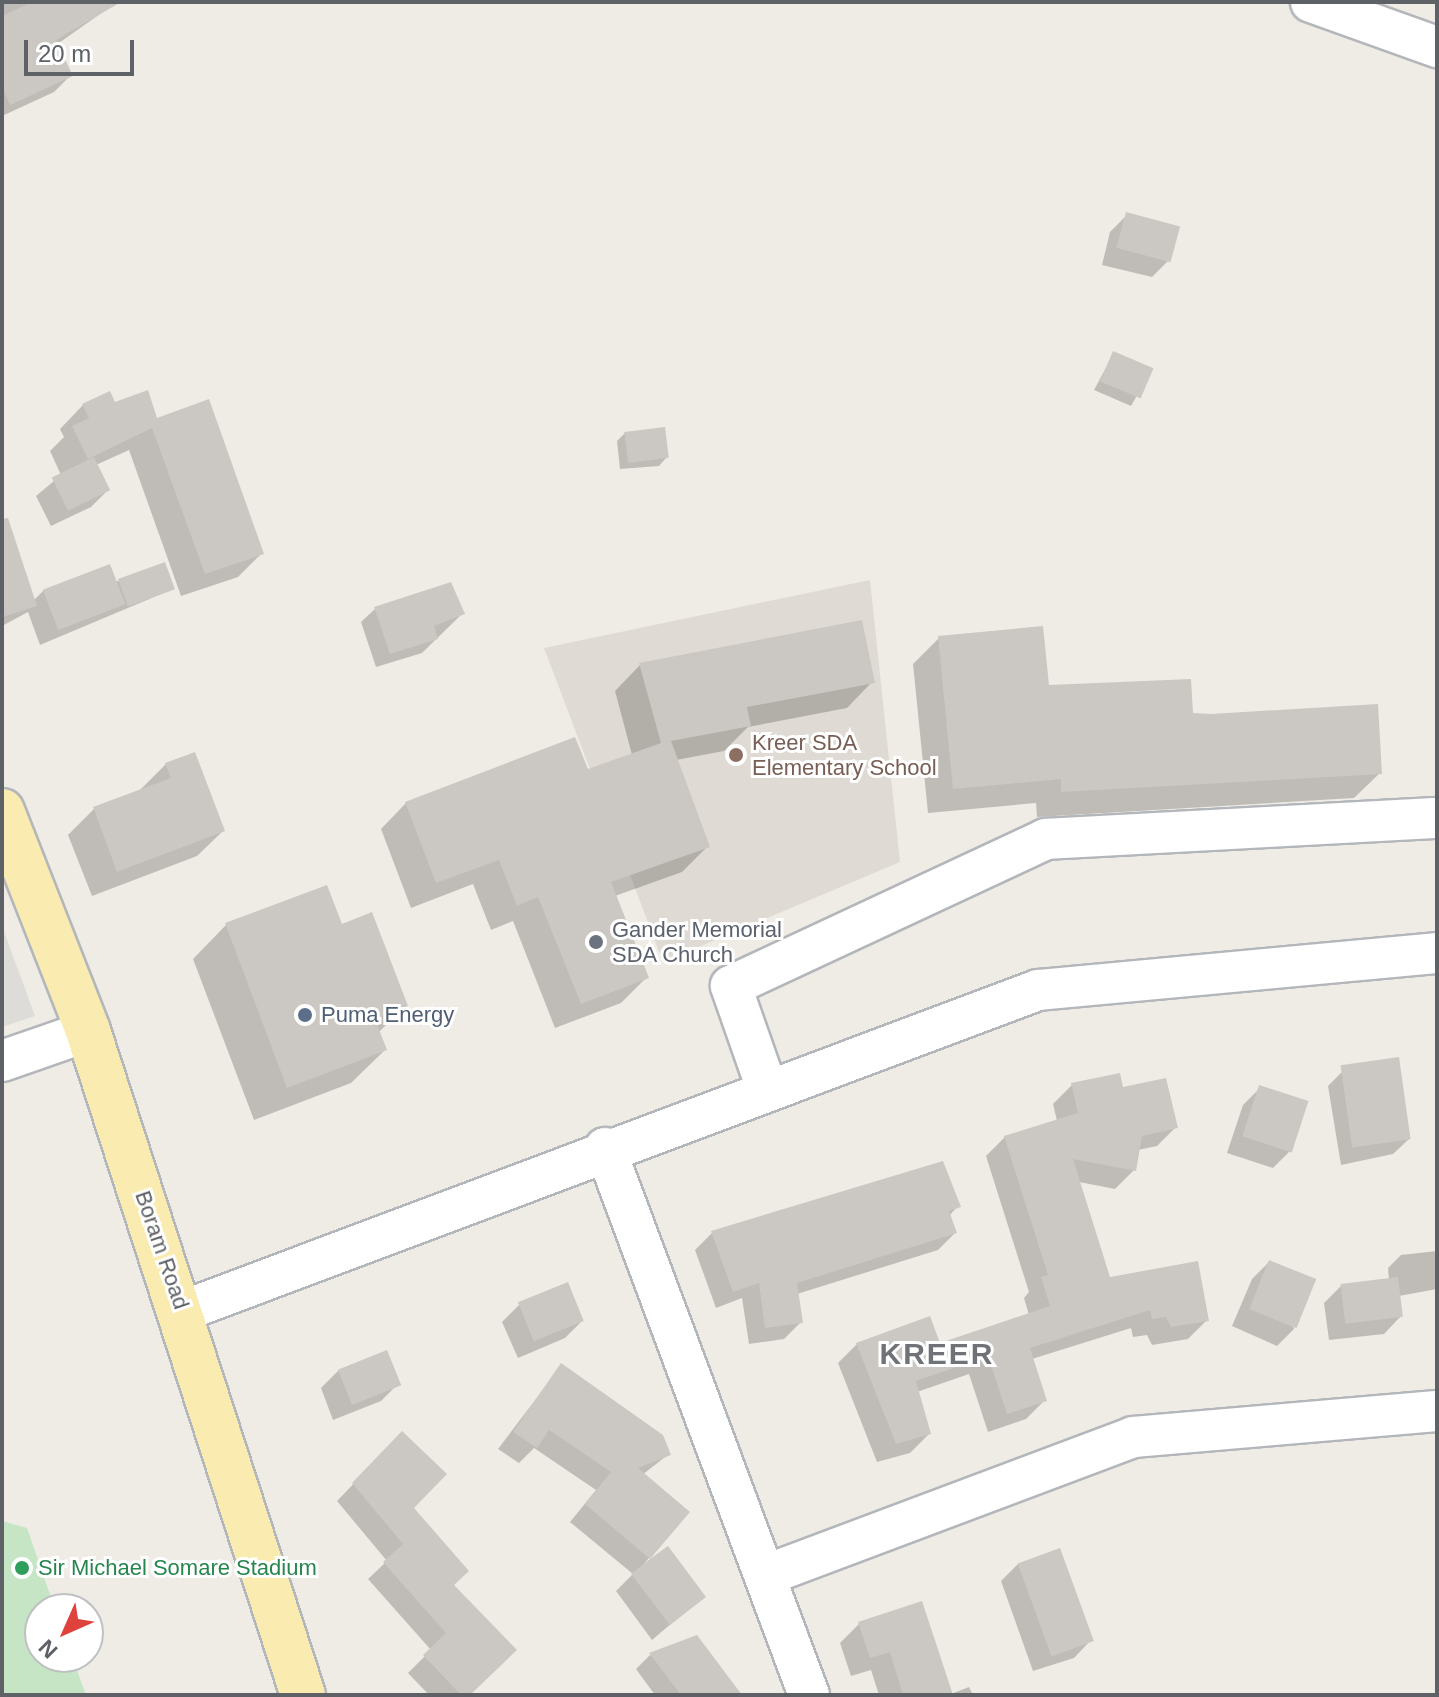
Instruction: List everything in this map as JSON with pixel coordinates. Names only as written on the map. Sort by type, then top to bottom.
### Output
[{"type":"main road","name":"Boram Road","points":[[2,811],[88,1031],[183,1311],[303,1695]]},
{"type":"street","points":[[1311,2],[1437,47]]},
{"type":"street","points":[[767,1089],[731,986],[1046,839],[1437,818]]},
{"type":"street","points":[[183,1311],[605,1148],[1038,990],[1437,953]]},
{"type":"street","points":[[2,1061],[88,1031]]},
{"type":"street","points":[[605,1148],[769,1574],[809,1695]]},
{"type":"street","points":[[769,1574],[1133,1437],[1437,1411]]},
{"type":"shaded area","name":"Kreer SDA Elementary School","points":[[870,580],[900,862],[663,962],[544,648]]},
{"type":"shaded area","points":[[2,926],[35,1016],[2,1027]]},
{"type":"green space","name":"Sir Michael Somare Stadium","points":[[2,1521],[27,1528],[49,1593],[24,1593],[24,1673],[78,1673],[86,1695],[2,1695]]},
{"type":"building","points":[[32,2],[121,2],[56,40],[73,76],[10,105],[2,87],[2,16]]},
{"type":"building","points":[[1126,212],[1180,226],[1171,262],[1116,248]]},
{"type":"building","points":[[1113,351],[1154,368],[1141,399],[1100,381]]},
{"type":"building","points":[[148,390],[157,418],[209,399],[264,554],[205,574],[152,428],[88,459],[72,426],[89,418],[82,404],[110,391],[115,402]]},
{"type":"building","points":[[665,427],[669,458],[628,463],[624,432]]},
{"type":"building","points":[[94,457],[110,490],[68,511],[52,478]]},
{"type":"building","points":[[8,518],[37,606],[2,617],[2,519]]},
{"type":"building","points":[[165,562],[175,589],[128,606],[118,579]]},
{"type":"building","points":[[110,564],[125,604],[58,630],[43,590]]},
{"type":"building","points":[[451,582],[465,614],[434,626],[438,639],[390,654],[374,607]]},
{"type":"building","points":[[862,620],[875,683],[747,707],[751,726],[671,741],[710,847],[611,882],[649,978],[581,1004],[538,897],[517,906],[499,860],[436,883],[405,802],[575,737],[588,769],[661,743],[639,663]]},
{"type":"building","points":[[1043,626],[1049,685],[1191,679],[1193,713],[1378,704],[1382,774],[1061,792],[1061,779],[953,789],[938,636]]},
{"type":"building","points":[[195,752],[225,831],[117,872],[93,807],[171,778],[165,763]]},
{"type":"building","points":[[327,885],[342,924],[372,912],[408,1006],[375,1019],[387,1050],[287,1088],[225,923]]},
{"type":"building","points":[[1399,1057],[1411,1139],[1352,1147],[1341,1065]]},
{"type":"building","points":[[1120,1073],[1123,1087],[1166,1078],[1178,1128],[1142,1136],[1136,1171],[1073,1159],[1110,1277],[1198,1261],[1209,1321],[1171,1327],[1166,1317],[1152,1319],[1150,1310],[1030,1348],[1047,1401],[1007,1414],[988,1356],[916,1381],[931,1434],[896,1444],[856,1343],[930,1316],[940,1343],[1050,1306],[1041,1277],[1048,1275],[1004,1136],[1078,1113],[1071,1083]]},
{"type":"building","points":[[1259,1085],[1308,1101],[1292,1152],[1242,1136]]},
{"type":"building","points":[[943,1161],[961,1207],[949,1211],[957,1233],[797,1283],[803,1323],[765,1328],[759,1283],[733,1292],[711,1231]]},
{"type":"building","points":[[1269,1260],[1316,1279],[1296,1328],[1249,1309]]},
{"type":"building","points":[[1398,1277],[1403,1317],[1345,1324],[1340,1284]]},
{"type":"building","points":[[568,1282],[584,1321],[534,1341],[518,1302]]},
{"type":"building","points":[[387,1350],[401,1385],[352,1405],[338,1370]]},
{"type":"building","points":[[561,1363],[663,1435],[671,1455],[638,1468],[690,1512],[650,1559],[585,1504],[611,1472],[549,1430],[537,1448],[513,1432]]},
{"type":"building","points":[[402,1431],[447,1474],[414,1508],[469,1571],[454,1585],[517,1650],[470,1695],[461,1695],[423,1655],[446,1633],[383,1562],[403,1544],[352,1483]]},
{"type":"building","points":[[668,1546],[706,1597],[670,1625],[631,1574]]},
{"type":"building","points":[[1060,1548],[1094,1641],[1052,1656],[1018,1563]]},
{"type":"building","points":[[922,1601],[953,1695],[903,1695],[890,1652],[870,1658],[858,1622]]},
{"type":"building","points":[[697,1635],[742,1695],[681,1695],[649,1653]]},
{"type":"place","name":"Kreer SDA Elementary School","points":[[736,755]]},
{"type":"place","name":"Gander Memorial SDA Church","points":[[596,942]]},
{"type":"place","name":"Puma Energy","points":[[305,1015]]},
{"type":"place","name":"Sir Michael Somare Stadium","points":[[22,1568]]},
{"type":"district","name":"KREER","points":[[937,1354]]}]
